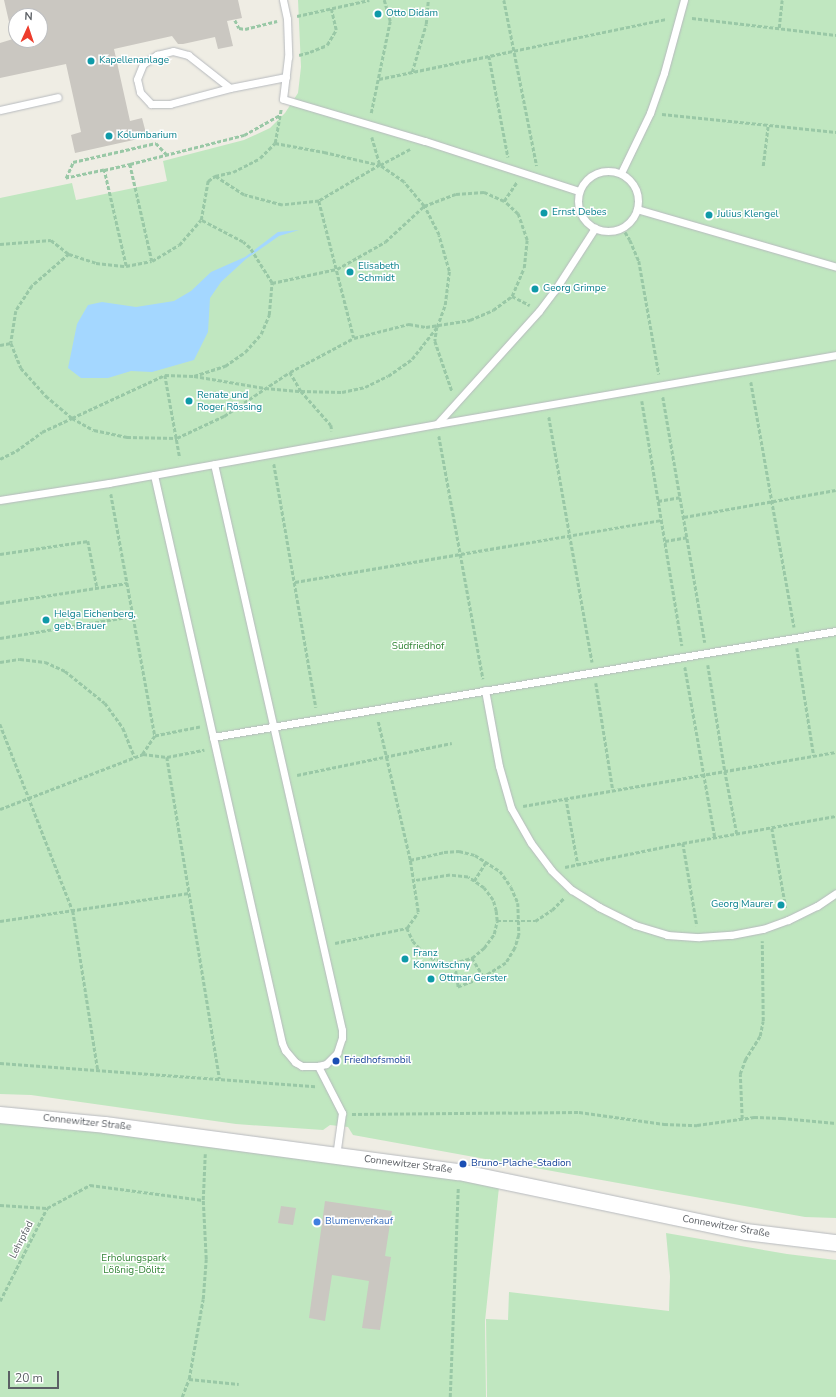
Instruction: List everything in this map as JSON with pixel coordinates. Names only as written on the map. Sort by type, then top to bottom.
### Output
[{"type":"street","name":"Connewitzer Straße","points":[[0,1115],[91,1123],[459,1172],[746,1232],[836,1243]]},
{"type":"lane","points":[[283,0],[286,18],[288,57],[283,99],[425,141],[579,192]]},
{"type":"lane","points":[[621,173],[650,113],[664,73],[684,0]]},
{"type":"lane","points":[[230,88],[188,56],[173,51],[157,55],[143,64],[137,79],[140,92],[151,104],[170,104],[230,88],[286,77]]},
{"type":"lane","points":[[0,110],[58,97]]},
{"type":"lane","points":[[610,171],[621,173],[630,180],[635,187],[638,201],[637,209],[628,223],[622,227],[606,230],[595,228],[581,214],[578,207],[579,192],[583,184],[594,174],[610,171]]},
{"type":"lane","points":[[637,209],[836,267]]},
{"type":"lane","points":[[437,424],[539,311],[555,290],[595,228]]},
{"type":"lane","points":[[0,500],[109,484],[547,404],[836,355]]},
{"type":"lane","points":[[154,475],[282,1043],[284,1050],[295,1062],[302,1066],[318,1066],[326,1064],[337,1053],[342,1038],[214,464]]},
{"type":"lane","points":[[213,737],[836,630]]},
{"type":"lane","points":[[485,690],[499,766],[511,808],[531,843],[551,870],[572,890],[599,907],[635,925],[667,935],[699,937],[731,935],[763,929],[788,920],[817,906],[836,893]]},
{"type":"lane","points":[[318,1066],[342,1113],[336,1156]]},
{"type":"path","points":[[235,20],[239,28],[245,29],[286,18],[369,0]]},
{"type":"path","points":[[380,165],[368,124],[379,79],[390,21],[384,0]]},
{"type":"path","points":[[412,72],[426,24],[428,0]]},
{"type":"path","points":[[504,0],[540,178]]},
{"type":"path","points":[[779,28],[782,0]]},
{"type":"path","points":[[288,57],[310,52],[327,45],[336,30],[331,9]]},
{"type":"path","points":[[379,79],[680,17],[836,35]]},
{"type":"path","points":[[489,56],[511,169]]},
{"type":"path","points":[[0,244],[51,240],[69,254],[96,263],[126,266],[152,261],[179,245],[201,220],[208,181],[215,176],[233,172],[260,158],[275,143],[283,99]]},
{"type":"path","points":[[650,113],[836,132]]},
{"type":"path","points":[[168,155],[156,143],[141,146],[73,162],[66,178],[168,155],[244,135],[281,115]]},
{"type":"path","points":[[763,166],[768,125]]},
{"type":"path","points":[[215,176],[244,195],[282,205],[319,201],[380,165],[425,141]]},
{"type":"path","points":[[275,143],[324,152],[380,165],[404,182],[424,206],[439,235],[450,271],[445,305],[437,326],[435,341],[456,402]]},
{"type":"path","points":[[130,164],[152,261]]},
{"type":"path","points":[[104,170],[126,266]]},
{"type":"path","points":[[504,201],[524,173]]},
{"type":"path","points":[[69,254],[32,286],[16,311],[11,343],[21,368],[46,396],[72,418],[94,430],[127,437],[177,438],[224,416],[290,372],[354,338],[409,324],[426,327],[470,320],[493,310],[512,296],[524,268],[527,240],[518,214],[504,201],[484,192],[456,194],[424,206],[385,242],[337,269],[272,283]]},
{"type":"path","points":[[319,201],[354,338]]},
{"type":"path","points":[[194,376],[225,366],[245,352],[261,334],[269,315],[272,283],[250,248],[242,242],[201,220]]},
{"type":"path","points":[[622,227],[630,240],[639,261],[684,517],[725,771],[737,834]]},
{"type":"path","points":[[512,296],[539,311]]},
{"type":"path","points":[[0,458],[16,451],[42,432],[165,375],[194,376],[265,388],[300,391],[342,392],[365,387],[388,376],[412,358],[437,326]]},
{"type":"path","points":[[0,345],[11,343]]},
{"type":"path","points":[[749,370],[814,756]]},
{"type":"path","points":[[290,372],[300,391],[331,424],[336,442]]},
{"type":"path","points":[[165,375],[182,470]]},
{"type":"path","points":[[640,388],[683,657],[714,838]]},
{"type":"path","points":[[547,404],[613,790]]},
{"type":"path","points":[[437,424],[485,690]]},
{"type":"path","points":[[272,454],[318,719]]},
{"type":"path","points":[[109,484],[156,736]]},
{"type":"path","points":[[684,517],[836,490]]},
{"type":"path","points":[[658,500],[680,497]]},
{"type":"path","points":[[295,582],[661,520]]},
{"type":"path","points":[[665,541],[687,537]]},
{"type":"path","points":[[0,554],[88,541],[97,588]]},
{"type":"path","points":[[0,603],[127,583]]},
{"type":"path","points":[[0,638],[133,616]]},
{"type":"path","points":[[0,662],[20,659],[44,662],[65,671],[105,703],[123,728],[135,757]]},
{"type":"path","points":[[322,945],[407,928],[418,912],[410,860],[376,709]]},
{"type":"path","points":[[0,724],[73,911],[98,1070]]},
{"type":"path","points":[[143,754],[156,736],[210,725]]},
{"type":"path","points":[[285,777],[452,743]]},
{"type":"path","points":[[0,809],[143,754],[167,757],[215,747]]},
{"type":"path","points":[[511,808],[836,752]]},
{"type":"path","points":[[167,757],[220,1079]]},
{"type":"path","points":[[566,798],[578,865]]},
{"type":"path","points":[[551,870],[836,816]]},
{"type":"path","points":[[772,828],[788,920]]},
{"type":"path","points":[[683,844],[699,937]]},
{"type":"path","points":[[410,860],[444,852],[459,851],[475,855],[500,872],[511,887],[518,903],[520,921],[519,935],[515,948],[506,962],[484,977],[458,987],[454,963]]},
{"type":"path","points":[[474,881],[486,862]]},
{"type":"path","points":[[407,928],[413,941],[421,950],[432,958],[444,962],[454,963],[472,958],[484,948],[494,934],[497,921],[493,900],[484,888],[474,881],[460,875],[450,875],[414,881]]},
{"type":"path","points":[[497,921],[535,921],[552,910],[572,890]]},
{"type":"path","points":[[0,921],[190,893]]},
{"type":"path","points":[[742,1119],[740,1074],[745,1060],[760,1036],[763,1022],[763,929]]},
{"type":"path","points":[[472,958],[484,977]]},
{"type":"path","points":[[0,1063],[329,1087]]},
{"type":"path","points":[[342,1113],[376,1115],[454,1112],[579,1112],[664,1124],[697,1125],[742,1119],[782,1118],[836,1123]]},
{"type":"path","points":[[182,1397],[189,1379],[203,1299],[206,1259],[203,1200],[206,1138]]},
{"type":"path","points":[[450,1397],[459,1172]]},
{"type":"path","points":[[0,1205],[47,1208],[90,1185],[203,1200]]},
{"type":"path","name":"Lehrpfad","points":[[0,1301],[47,1208]]},
{"type":"path","points":[[189,1379],[239,1384]]},
{"type":"green space","name":"Südfriedhof","points":[[298,0],[836,0],[836,1218],[805,1217],[353,1135],[348,1127],[330,1125],[323,1130],[236,1124],[31,1095],[0,1094],[0,198],[72,183],[76,200],[167,181],[163,161],[244,140],[270,128],[285,113],[298,93],[301,67]]},
{"type":"green space","name":"Erholungspark Lößnig-Dölitz","points":[[0,1115],[327,1155],[499,1187],[485,1321],[486,1397],[0,1397]]},
{"type":"green space","points":[[666,1233],[787,1254],[836,1260],[836,1397],[487,1397],[486,1319],[508,1320],[509,1292],[669,1311],[670,1276]]},
{"type":"water","points":[[299,230],[279,236],[246,259],[221,282],[210,298],[208,332],[194,360],[152,372],[131,371],[108,378],[81,378],[68,368],[77,324],[88,305],[102,302],[136,307],[174,301],[191,291],[211,272],[245,257],[278,232]]},
{"type":"building","name":"Kapellenanlage","points":[[4,0],[238,0],[242,18],[227,21],[233,46],[218,49],[215,37],[178,44],[172,36],[114,49],[130,121],[142,118],[147,137],[75,153],[71,135],[81,132],[66,64],[0,78],[0,43],[8,41],[8,48],[48,48],[48,8],[8,8],[8,17]]},
{"type":"building","points":[[325,1201],[392,1211],[385,1256],[391,1257],[380,1330],[362,1328],[369,1281],[332,1275],[325,1321],[309,1318]]},
{"type":"building","points":[[281,1206],[296,1208],[293,1225],[278,1223]]},
{"type":"place","name":"Otto Didam","points":[[378,14]]},
{"type":"place","name":"Kapellenanlage","points":[[91,61]]},
{"type":"place","name":"Kolumbarium","points":[[109,136]]},
{"type":"place","name":"Ernst Debes","points":[[544,213]]},
{"type":"place","name":"Julius Klengel","points":[[709,215]]},
{"type":"place","name":"Elisabeth Schmidt","points":[[350,272]]},
{"type":"place","name":"Georg Grimpe","points":[[535,289]]},
{"type":"place","name":"Renate und Roger Rössing","points":[[189,401]]},
{"type":"place","name":"Helga Eichenberg, geb. Brauer","points":[[46,620]]},
{"type":"place","name":"Georg Maurer","points":[[781,905]]},
{"type":"place","name":"Franz Konwitschny","points":[[405,959]]},
{"type":"place","name":"Ottmar Gerster","points":[[431,979]]},
{"type":"place","name":"Friedhofsmobil","points":[[336,1061]]},
{"type":"place","name":"Bruno-Plache-Stadion","points":[[463,1164]]},
{"type":"place","name":"Blumenverkauf","points":[[317,1222]]}]
